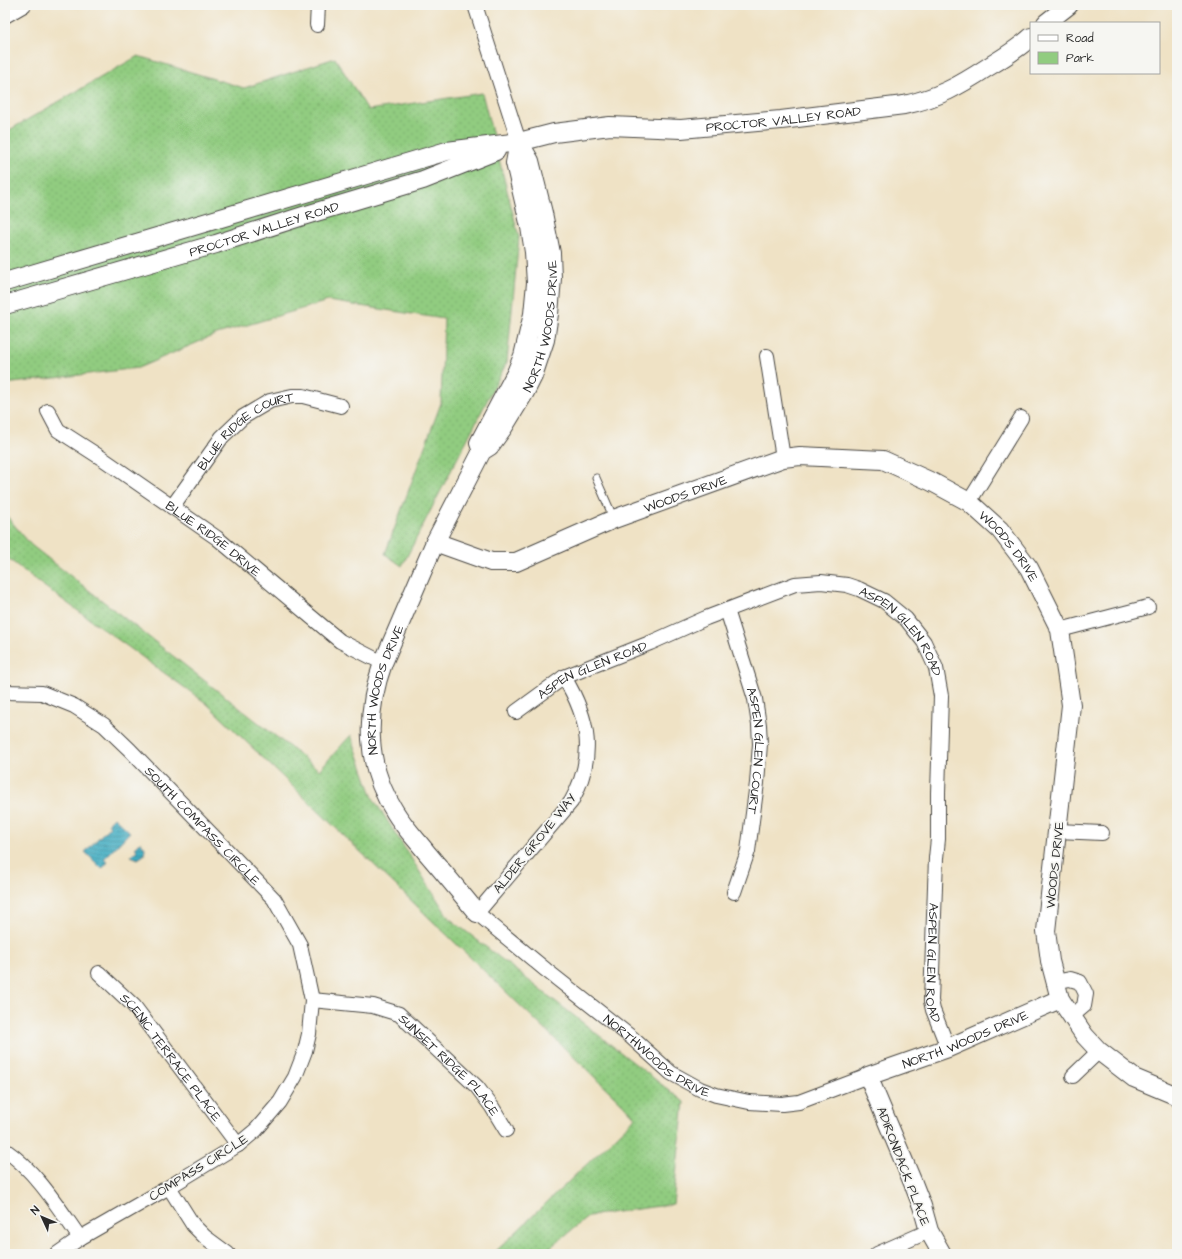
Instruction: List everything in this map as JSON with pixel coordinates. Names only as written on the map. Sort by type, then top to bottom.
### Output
[{"type":"street","points":[[5,16],[24,5]]},
{"type":"street","points":[[317,25],[318,5]]},
{"type":"street","name":"NORTH WOODS DRIVE","points":[[475,5],[519,142],[515,162],[530,227],[534,252],[536,283],[533,314],[523,356],[509,389],[479,443],[482,451],[435,542],[383,663],[376,685],[370,713],[371,747],[379,780],[394,811],[404,826],[477,913]]},
{"type":"street","points":[[1047,22],[1069,5]]},
{"type":"street","name":"PROCTOR VALLEY ROAD","points":[[5,282],[447,151],[519,142],[554,134],[610,126],[681,129],[781,120],[904,105],[930,99],[960,86],[1019,48],[1030,38]]},
{"type":"street","name":"PROCTOR VALLEY ROAD","points":[[5,305],[216,244],[423,180],[519,142]]},
{"type":"street","points":[[767,356],[783,458]]},
{"type":"street","name":"BLUE RIDGE COURT","points":[[172,507],[222,436],[243,417],[270,401],[292,396],[303,396],[341,406]]},
{"type":"street","name":"BLUE RIDGE DRIVE","points":[[48,411],[58,430],[103,459],[217,538],[340,641],[383,663]]},
{"type":"street","points":[[969,502],[1021,418]]},
{"type":"street","name":"WOODS DRIVE","points":[[435,542],[492,562],[516,562],[614,519],[783,458],[800,456],[883,460],[932,482],[969,502],[1000,530],[1029,568],[1060,630],[1071,705],[1046,931],[1050,961],[1058,991],[1071,1016],[1085,1036],[1099,1052],[1134,1078],[1177,1096]]},
{"type":"street","name":"ASPEN GLEN ROAD","points":[[516,712],[564,677],[650,643],[706,618],[795,584],[821,582],[847,585],[872,594],[896,609],[916,630],[930,654],[936,668],[941,696],[938,839],[931,1001],[948,1048]]},
{"type":"street","points":[[1060,630],[1148,607]]},
{"type":"street","name":"ASPEN GLEN COURT","points":[[727,610],[755,699],[760,744],[757,783],[748,851],[734,892]]},
{"type":"street","name":"ALDER GROVE WAY","points":[[477,913],[571,802],[581,781],[586,758],[586,735],[583,717],[575,696],[564,677]]},
{"type":"street","name":"SOUTH COMPASS CIRCLE","points":[[5,692],[42,693],[74,706],[104,725],[135,755],[274,899],[300,945],[312,1000]]},
{"type":"street","points":[[1058,831],[1102,833]]},
{"type":"street","name":"NORTHWOODS DRIVE","points":[[477,913],[546,970],[609,1019],[671,1073],[700,1089],[732,1099],[749,1102],[782,1104],[800,1102],[868,1076]]},
{"type":"street","name":"SCENIC TERRACE PLACE","points":[[99,973],[134,1006],[238,1144]]},
{"type":"street","points":[[1058,991],[1070,979],[1080,982],[1086,994],[1084,1006],[1071,1016]]},
{"type":"street","name":"NORTH WOODS DRIVE","points":[[868,1076],[948,1048],[1058,991]]},
{"type":"street","name":"SUNSET RIDGE PLACE","points":[[312,1000],[373,1006],[399,1014],[477,1087],[492,1107],[506,1130]]},
{"type":"street","name":"COMPASS CIRCLE","points":[[57,1254],[80,1238],[169,1187],[238,1144],[256,1130],[274,1110],[295,1077],[305,1051],[309,1034],[312,1000]]},
{"type":"street","points":[[1073,1076],[1099,1052]]},
{"type":"street","name":"ADIRONDACK PLACE","points":[[868,1076],[913,1183],[929,1230],[942,1254]]},
{"type":"street","points":[[5,1150],[16,1158],[41,1184],[80,1238]]},
{"type":"street","points":[[169,1187],[193,1226],[228,1254]]},
{"type":"street","points":[[877,1254],[929,1230]]},
{"type":"lane","points":[[596,478],[614,519]]},
{"type":"green space","points":[[138,56],[244,88],[335,58],[368,110],[482,93],[519,237],[507,362],[402,566],[385,554],[441,403],[444,319],[328,301],[217,334],[138,368],[5,384],[5,131],[11,129]]},
{"type":"green space","points":[[5,514],[31,545],[319,770],[351,735],[373,798],[449,918],[684,1102],[673,1204],[589,1216],[542,1254],[493,1254],[636,1117],[206,703],[38,582],[5,556]]},
{"type":"water","points":[[114,817],[130,832],[104,859],[108,862],[102,869],[85,852],[110,826],[108,823]]},
{"type":"water","points":[[141,842],[145,848],[144,855],[138,859],[131,856],[137,850],[135,848]]}]
